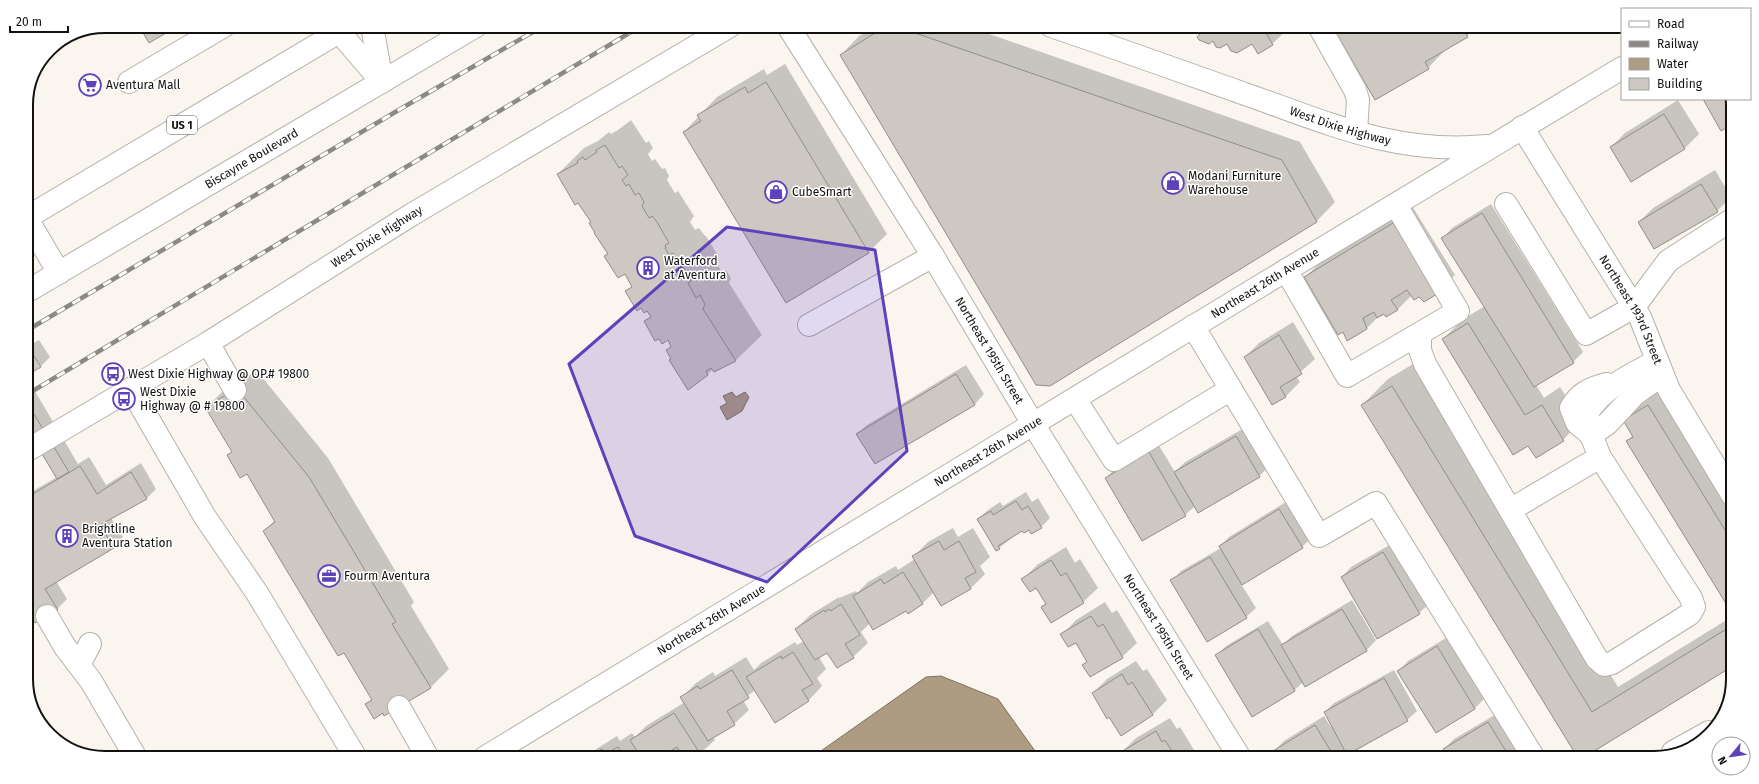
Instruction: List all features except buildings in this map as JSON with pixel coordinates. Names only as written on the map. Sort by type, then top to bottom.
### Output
[{"type":"street","points":[[129,82],[212,33]]},
{"type":"street","name":"US 1","points":[[33,214],[333,33]]},
{"type":"street","points":[[345,33],[382,82]]},
{"type":"street","points":[[373,33],[382,82]]},
{"type":"street","name":"Biscayne Boulevard","points":[[33,286],[59,273],[464,33]]},
{"type":"street","name":"West Dixie Highway","points":[[33,447],[208,343],[411,215],[718,33]]},
{"type":"street","name":"Northeast 195th Street","points":[[792,33],[934,256],[1033,424],[1236,751]]},
{"type":"street","name":"West Dixie Highway","points":[[1071,33],[1356,132],[1387,141],[1431,148],[1462,148],[1492,145],[1621,69]]},
{"type":"street","points":[[1322,33],[1357,95],[1356,132]]},
{"type":"street","name":"Northeast 193rd Street","points":[[1522,127],[1640,317],[1660,368],[1680,410],[1726,485]]},
{"type":"street","name":"Northeast 26th Avenue","points":[[496,751],[1193,326],[1396,205],[1492,145]]},
{"type":"street","points":[[1506,204],[1586,334],[1634,307],[1668,261],[1726,224]]},
{"type":"street","points":[[1286,270],[1347,376],[1420,335],[1458,311],[1396,205]]},
{"type":"street","points":[[33,230],[59,273]]},
{"type":"street","points":[[809,325],[934,256]]},
{"type":"street","points":[[1193,326],[1319,536],[1376,503],[1530,751]]},
{"type":"street","points":[[1420,335],[1420,350],[1425,364],[1597,659],[1604,665],[1612,663],[1690,614],[1694,607],[1690,598],[1600,457],[1591,435],[1587,413],[1595,400],[1623,379],[1660,368]]},
{"type":"street","points":[[208,343],[235,390]]},
{"type":"street","points":[[1591,435],[1607,424],[1660,368]]},
{"type":"street","points":[[131,389],[205,517],[256,594],[352,751]]},
{"type":"street","points":[[1075,399],[1114,460],[1231,389]]},
{"type":"street","points":[[1510,510],[1600,457]]},
{"type":"street","points":[[47,616],[65,647],[91,681],[132,751]]},
{"type":"street","points":[[79,665],[90,644]]},
{"type":"street","points":[[399,708],[424,751]]},
{"type":"highlighted area","points":[[727,227],[875,250],[907,451],[767,582],[635,536],[569,364]]},
{"type":"water","points":[[732,392],[736,397],[745,392],[749,397],[742,411],[727,420],[720,407],[727,403],[723,396]]},
{"type":"water","points":[[941,676],[998,699],[1035,751],[821,751],[926,677]]},
{"type":"railway","points":[[33,327],[531,33]]},
{"type":"railway","points":[[33,391],[629,33]]},
{"type":"place","name":"Aventura Mall","points":[[90,85]]},
{"type":"place","name":"Modani Furniture Warehouse","points":[[1173,183]]},
{"type":"place","name":"CubeSmart","points":[[776,192]]},
{"type":"place","name":"Waterford at Aventura","points":[[648,268]]},
{"type":"place","name":"West Dixie Highway @ OP.# 19800","points":[[113,374]]},
{"type":"place","name":"West Dixie Highway @ # 19800","points":[[124,399]]},
{"type":"place","name":"Brightline Aventura Station","points":[[67,536]]},
{"type":"place","name":"Fourm Aventura","points":[[329,576]]}]
